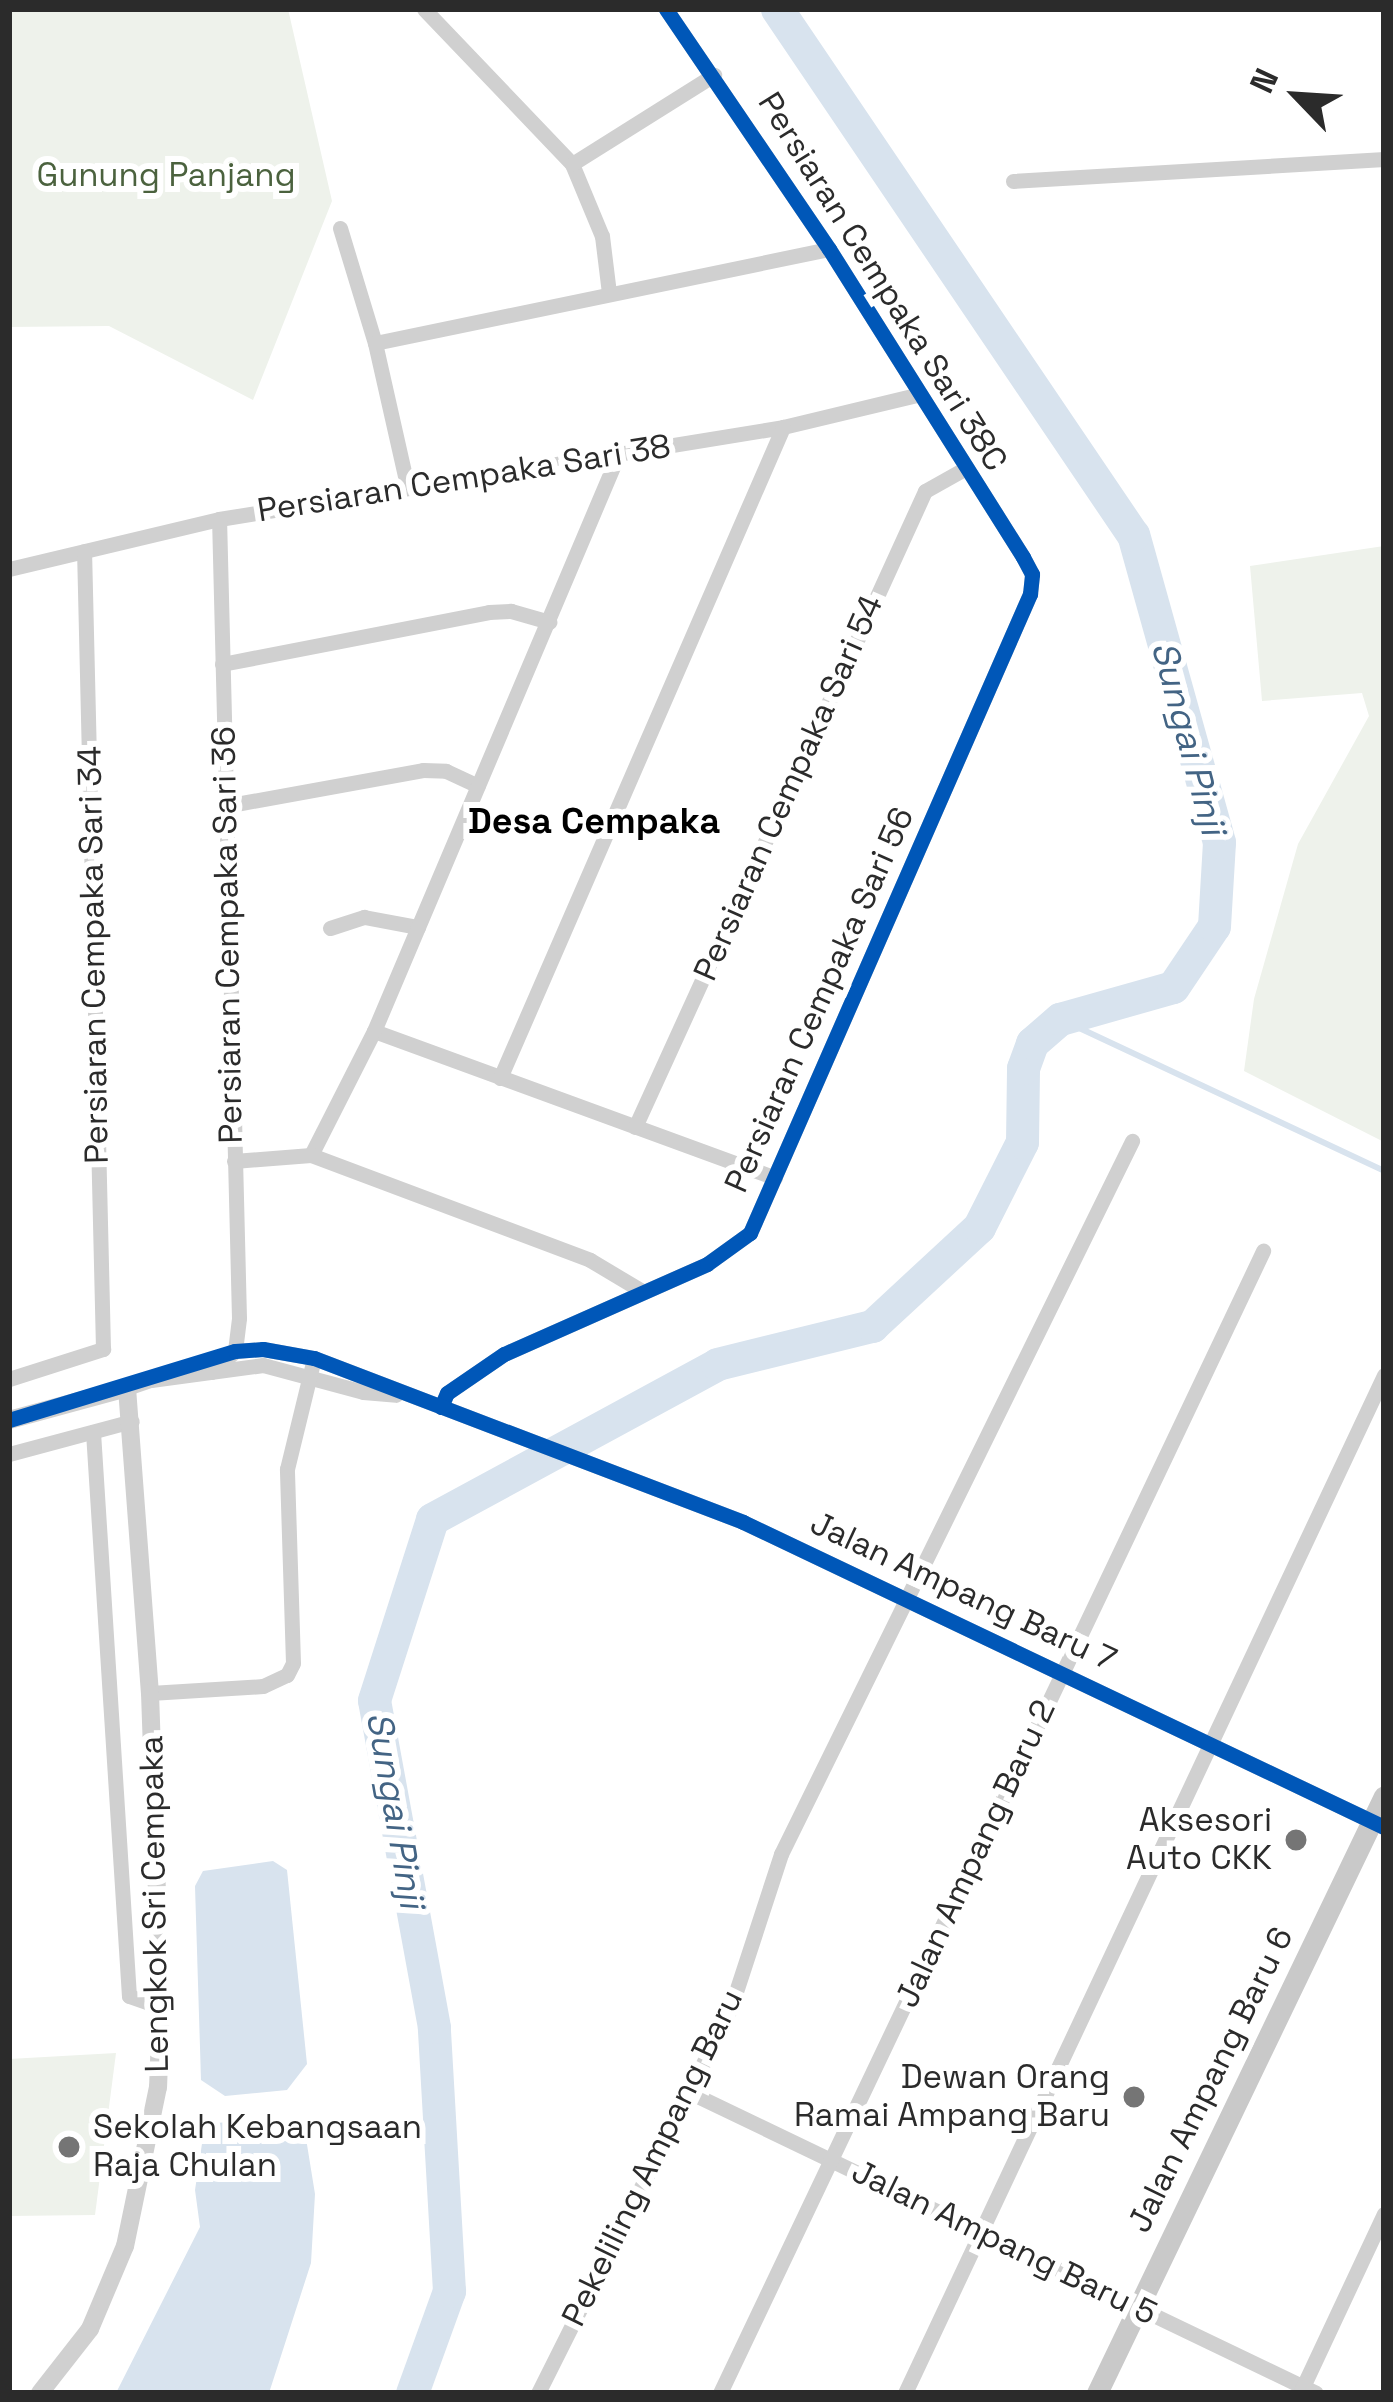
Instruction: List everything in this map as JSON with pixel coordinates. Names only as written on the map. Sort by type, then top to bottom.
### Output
[{"type":"main road","name":"Jalan Ampang Baru 6","points":[[1097,2393],[1378,1824],[1384,1796]]},
{"type":"street","points":[[424,9],[572,164],[602,236],[609,293]]},
{"type":"street","name":"Persiaran Cempaka Sari 38C","points":[[666,9],[829,249],[920,394],[1032,574],[1030,593]]},
{"type":"street","name":"Persiaran Cempaka Sari 38C","points":[[572,164],[714,75]]},
{"type":"street","points":[[1013,181],[1384,159]]},
{"type":"street","points":[[340,228],[375,343],[407,485]]},
{"type":"street","points":[[375,343],[829,249]]},
{"type":"street","name":"Persiaran Cempaka Sari 38","points":[[9,569],[219,519],[407,485],[783,428],[920,394]]},
{"type":"street","points":[[500,1078],[783,428]]},
{"type":"street","points":[[311,1155],[374,1031],[618,455]]},
{"type":"street","name":"Persiaran Cempaka Sari 54","points":[[635,1127],[925,491],[964,470]]},
{"type":"street","name":"Persiaran Cempaka Sari 36","points":[[219,519],[235,1351]]},
{"type":"street","name":"Persiaran Cempaka Sari 34","points":[[9,1379],[95,1356],[103,1349],[84,550]]},
{"type":"street","name":"Persiaran Cempaka Sari 56","points":[[441,1407],[448,1393],[504,1354],[707,1264],[750,1233],[1030,593]]},
{"type":"street","points":[[222,664],[489,612],[511,611],[549,622]]},
{"type":"street","points":[[225,806],[423,770],[446,771],[478,786]]},
{"type":"street","points":[[330,928],[364,917],[418,927]]},
{"type":"street","points":[[374,1031],[775,1178]]},
{"type":"street","name":"Pekeliling Ampang Baru","points":[[538,2393],[731,2007],[782,1854],[1132,1141]]},
{"type":"street","points":[[234,1161],[311,1155],[590,1260],[642,1291]]},
{"type":"street","name":"Jalan Ampang Baru 2","points":[[720,2393],[1263,1251]]},
{"type":"street","points":[[9,1420],[127,1388],[235,1351],[263,1348],[314,1358],[399,1395]]},
{"type":"street","points":[[212,1372],[235,1351]]},
{"type":"street","points":[[235,1351],[363,1392],[399,1395]]},
{"type":"street","points":[[150,1694],[263,1686],[286,1675],[293,1663],[287,1468],[303,1374],[314,1358]]},
{"type":"street","points":[[150,1380],[263,1365],[303,1374]]},
{"type":"street","points":[[905,2393],[1384,1376]]},
{"type":"street","name":"Lengkok Sri Cempaka","points":[[40,2393],[90,2329],[125,2246],[158,2087],[161,2007],[150,1694],[127,1388]]},
{"type":"street","name":"Jalan Ampang Baru 7","points":[[399,1395],[509,1429],[679,1494],[910,1598],[1378,1824]]},
{"type":"street","points":[[9,1454],[132,1421]]},
{"type":"street","points":[[93,1432],[129,1996],[161,2007]]},
{"type":"street","name":"Jalan Ampang Baru 5","points":[[691,2093],[1306,2391]]},
{"type":"street","points":[[1306,2391],[1384,2214]]},
{"type":"green space","name":"Gunung Panjang","points":[[9,9],[288,9],[332,201],[253,400],[109,326],[9,327]]},
{"type":"green space","points":[[1384,546],[1384,1142],[1244,1071],[1254,999],[1298,844],[1369,716],[1362,693],[1262,701],[1250,566]]},
{"type":"green space","points":[[116,2053],[95,2215],[9,2216],[9,2059]]},
{"type":"shaded area","points":[[273,1861],[287,1870],[307,2064],[287,2090],[225,2096],[201,2080],[195,1886],[203,1871]]},
{"type":"shaded area","points":[[280,2117],[304,2126],[315,2194],[311,2263],[269,2393],[116,2393],[200,2227],[195,2190],[203,2137],[217,2123]]},
{"type":"waterway","name":"Sungai Pinji","points":[[412,2393],[449,2291],[434,2027],[374,1700],[432,1519],[717,1364],[872,1326],[979,1227],[1022,1142],[1023,1068],[1032,1043],[1060,1019],[1173,987],[1214,926],[1219,842],[1133,535],[777,9]]},
{"type":"waterway","points":[[1060,1019],[1384,1171]]},
{"type":"cycle path","points":[[441,1407],[447,1393],[504,1354],[707,1264],[750,1233],[1030,594],[1032,574],[1023,557],[829,249],[666,9]]},
{"type":"cycle path","points":[[9,1420],[235,1351],[263,1349],[314,1358],[743,1522],[1384,1827]]},
{"type":"place","name":"Aksesori Auto CKK","points":[[1296,1840]]},
{"type":"place","name":"Dewan Orang Ramai Ampang Baru","points":[[1134,2097]]},
{"type":"place","name":"Sekolah Kebangsaan Raja Chulan","points":[[69,2147]]},
{"type":"district","name":"Desa Cempaka","points":[[594,822]]}]
